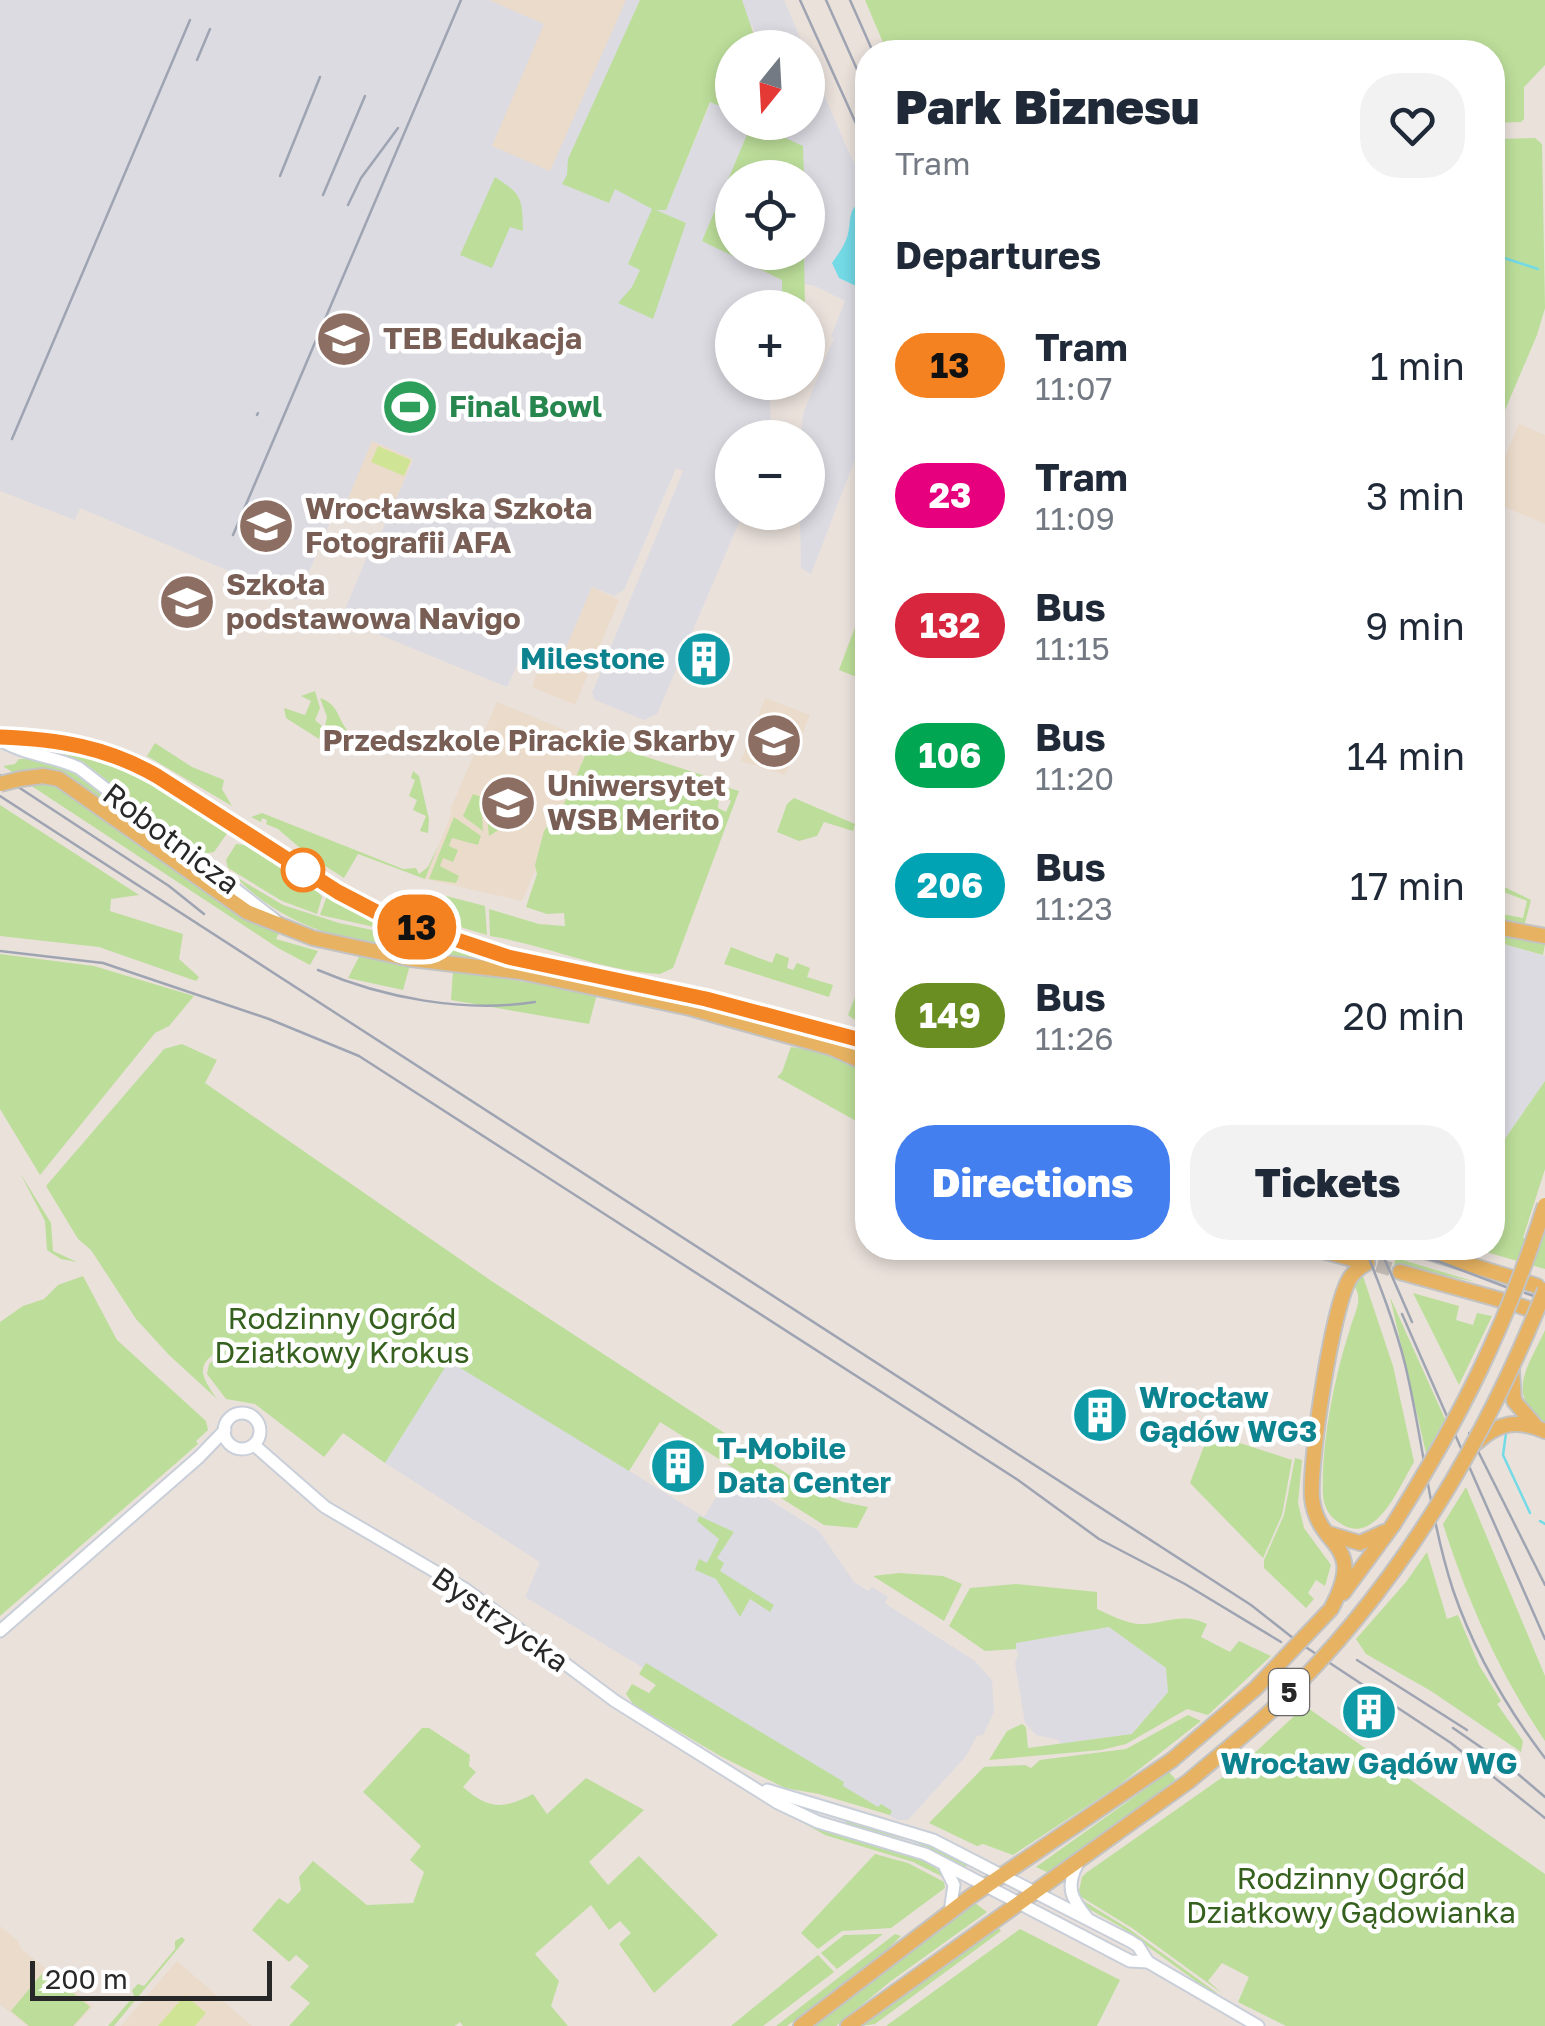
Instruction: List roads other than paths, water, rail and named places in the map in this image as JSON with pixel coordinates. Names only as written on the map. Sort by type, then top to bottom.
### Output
[{"type":"main road","points":[[0,784],[43,776],[59,779],[248,912],[344,947],[520,972],[672,1004],[832,1048],[855,1058]]},
{"type":"main road","points":[[1505,928],[1545,936]]},
{"type":"main road","points":[[832,1048],[846,1046],[855,1050]]},
{"type":"main road","name":"5","points":[[801,2026],[950,1912],[1172,1760],[1256,1688],[1331,1608],[1393,1526],[1450,1433],[1486,1362],[1545,1204]]},
{"type":"main road","points":[[1331,1608],[1343,1585],[1346,1564],[1315,1512],[1312,1494],[1324,1387],[1335,1322],[1348,1281],[1342,1260]]},
{"type":"main road","points":[[1348,1281],[1373,1264],[1359,1260]]},
{"type":"main road","points":[[1461,1260],[1510,1277]]},
{"type":"main road","points":[[1400,1272],[1501,1300]]},
{"type":"main road","name":"5","points":[[848,2026],[1188,1781],[1276,1706],[1360,1616],[1420,1536],[1476,1443],[1512,1371],[1537,1287]]},
{"type":"main road","points":[[1512,1371],[1514,1401],[1521,1412],[1544,1430]]},
{"type":"main road","points":[[1476,1443],[1504,1424],[1520,1423],[1544,1430]]},
{"type":"main road","points":[[1326,1531],[1360,1543],[1378,1538],[1393,1526]]},
{"type":"street","name":"Robotnicza","points":[[0,740],[27,753],[80,768],[281,926]]},
{"type":"street","points":[[0,1631],[199,1457],[236,1414],[252,1416],[260,1430],[254,1445],[244,1449],[226,1439],[224,1430]]},
{"type":"street","name":"Bystrzycka","points":[[254,1445],[325,1506],[465,1589],[595,1687],[802,1816],[910,1849],[1130,1961],[1148,1962]]},
{"type":"street","points":[[199,1457],[234,1446]]},
{"type":"street","name":"Bystrzycka","points":[[753,1786],[933,1840],[1138,1946],[1148,1962],[1258,2026]]},
{"type":"street","points":[[844,1830],[839,1820],[849,1816]]},
{"type":"street","points":[[1078,1862],[1069,1886],[1071,1898],[1090,1922]]},
{"type":"street","points":[[943,1863],[954,1885],[950,1912]]},
{"type":"water","points":[[854,208],[855,285],[839,278],[832,263],[846,240]]},
{"type":"waterway","points":[[1505,258],[1538,269]]},
{"type":"waterway","points":[[1506,1433],[1503,1455],[1530,1513]]},
{"type":"waterway","points":[[1540,1521],[1545,1524]]},
{"type":"tunnel","points":[[1377,1265],[1400,1272]]},
{"type":"tram line","points":[[0,737],[81,746],[138,766],[338,892],[382,915],[508,957],[706,999],[855,1039]]},
{"type":"tram line","name":"13","points":[[0,737],[66,742],[122,758],[157,776],[360,905],[470,946],[706,999],[855,1038]]},
{"type":"tram line","points":[[1432,1260],[1506,1287]]},
{"type":"tram line","points":[[1525,1293],[1534,1296]]},
{"type":"railway","points":[[233,535],[461,0]]},
{"type":"railway","points":[[800,0],[855,121]]},
{"type":"railway","points":[[826,0],[855,65]]},
{"type":"railway","points":[[850,0],[868,40]]},
{"type":"railway","points":[[12,439],[190,20]]},
{"type":"railway","points":[[197,60],[210,29]]},
{"type":"railway","points":[[280,176],[320,77]]},
{"type":"railway","points":[[323,195],[365,96]]},
{"type":"railway","points":[[348,205],[361,178],[398,128]]},
{"type":"railway","points":[[0,775],[169,886],[204,914]]},
{"type":"railway","points":[[0,796],[1251,1605],[1298,1642],[1451,1743],[1545,1818]]},
{"type":"railway","points":[[0,951],[103,963],[269,1019],[359,1056],[1018,1480],[1099,1539],[1185,1584],[1281,1642]]},
{"type":"railway","points":[[318,970],[424,1001],[480,1006],[535,1002]]},
{"type":"railway","points":[[1370,1260],[1405,1364],[1438,1534],[1453,1590],[1492,1678],[1545,1758]]},
{"type":"railway","points":[[1385,1260],[1412,1322]]},
{"type":"railway","points":[[1402,1314],[1545,1639]]},
{"type":"railway","points":[[1469,1433],[1545,1585]]},
{"type":"railway","points":[[1357,1660],[1467,1730]]},
{"type":"railway","points":[[1453,1728],[1545,1797]]},
{"type":"place","name":"TEB Edukacja","points":[[344,339]]},
{"type":"place","name":"Final Bowl","points":[[410,407]]},
{"type":"place","name":"Wrocławska Szkoła Fotografii AFA","points":[[266,526]]},
{"type":"place","name":"Szkoła podstawowa Navigo","points":[[187,602]]},
{"type":"place","name":"Milestone","points":[[704,659]]},
{"type":"place","name":"Przedszkole Pirackie Skarby","points":[[774,741]]},
{"type":"place","name":"Uniwersytet WSB Merito","points":[[508,803]]},
{"type":"place","name":"Wrocław Gądów WG3","points":[[1100,1415]]},
{"type":"place","name":"T-Mobile Data Center","points":[[678,1466]]},
{"type":"place","name":"Wrocław Gądów WG","points":[[1369,1712]]},
{"type":"park label","name":"Rodzinny Ogród Działkowy Krokus","points":[[342,1336]]},
{"type":"park label","name":"Rodzinny Ogród Działkowy Gądowianka","points":[[1351,1896]]}]
